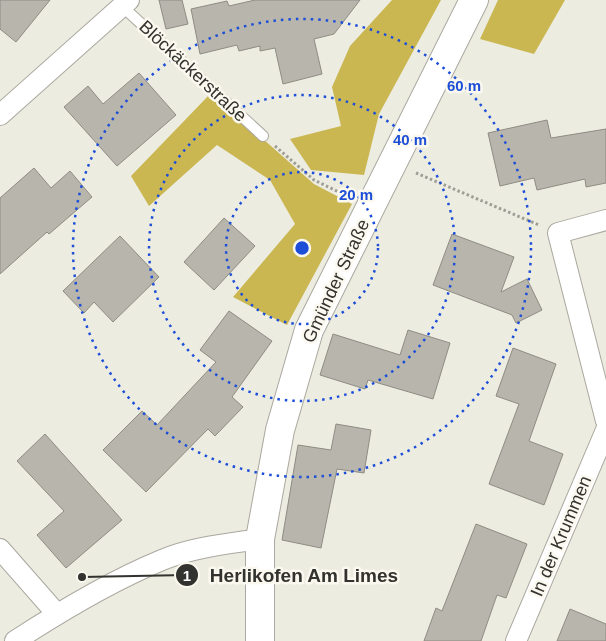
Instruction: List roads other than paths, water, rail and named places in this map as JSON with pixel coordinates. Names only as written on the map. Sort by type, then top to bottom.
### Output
[{"type":"main road","name":"Gmünder Straße","points":[[260,641],[260,539],[280,430],[309,330],[474,0]]},
{"type":"street","name":"Blöckäckerstraße","points":[[0,115],[126,3]]},
{"type":"street","points":[[606,220],[558,233],[606,421]]},
{"type":"street","name":"In der Krummen","points":[[516,641],[606,430]]},
{"type":"street","points":[[14,641],[57,614],[163,559],[207,547],[260,539]]},
{"type":"street","points":[[0,549],[57,614]]},
{"type":"lane","name":"Blöckäckerstraße","points":[[126,3],[263,136]]},
{"type":"place","name":"Herlikofen Am Limes","points":[[82,577]]}]
